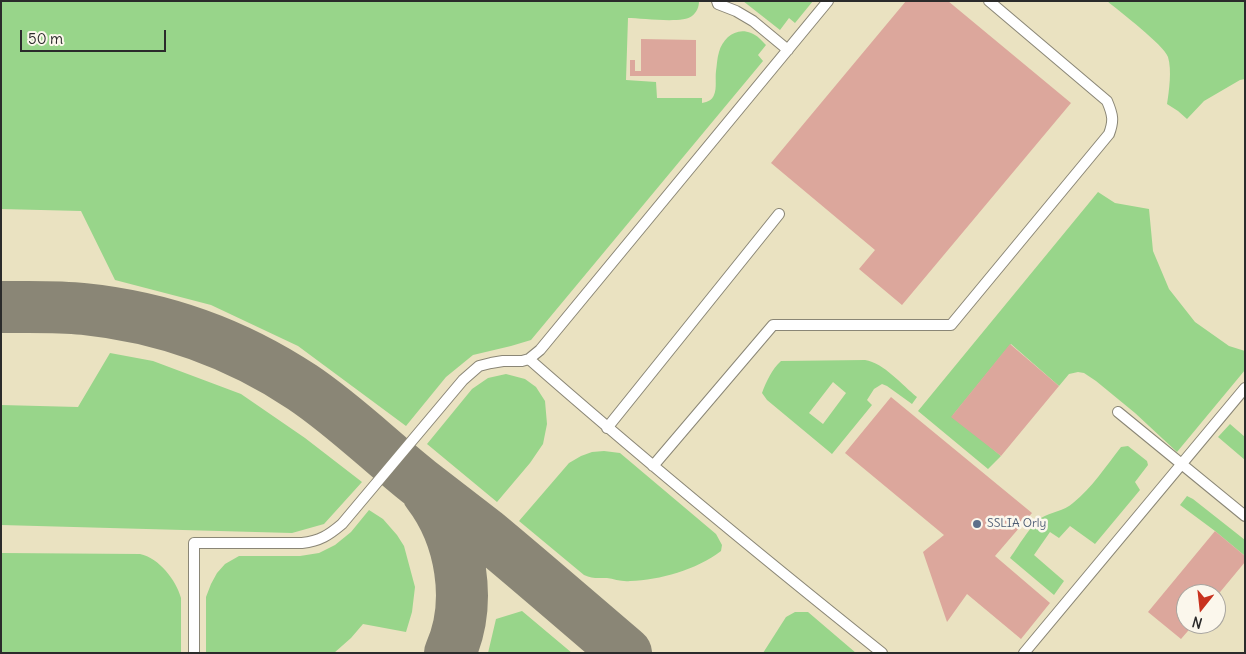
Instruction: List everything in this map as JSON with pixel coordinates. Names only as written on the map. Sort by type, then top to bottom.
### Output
[{"type":"lane","points":[[717,1],[718,4],[736,11],[753,21],[788,50]]},
{"type":"lane","points":[[194,653],[194,543],[314,542],[334,531],[470,373],[479,366],[490,363],[529,359],[540,350],[828,1]]},
{"type":"lane","points":[[653,466],[773,325],[951,325],[1109,134],[1113,123],[1107,101],[989,1]]},
{"type":"lane","points":[[607,428],[780,214]]},
{"type":"lane","points":[[529,359],[607,428],[882,653]]},
{"type":"lane","points":[[1024,653],[1245,388]]},
{"type":"lane","points":[[1118,412],[1245,516]]},
{"type":"green space","points":[[1,1],[699,1],[698,7],[692,16],[680,20],[628,18],[626,80],[656,82],[657,98],[702,98],[702,103],[710,100],[714,95],[718,54],[727,38],[740,31],[755,35],[766,45],[758,55],[763,61],[531,340],[473,355],[446,377],[406,426],[298,346],[211,305],[115,280],[81,211],[1,209]]},
{"type":"green space","points":[[743,1],[813,1],[795,23],[789,18],[780,30]]},
{"type":"green space","points":[[1107,1],[1245,1],[1245,79],[1204,101],[1187,119],[1167,104],[1170,68],[1165,52],[1131,20]]},
{"type":"green space","points":[[1098,192],[1115,203],[1149,209],[1153,251],[1169,289],[1195,322],[1229,346],[1245,351],[1245,370],[1177,452],[1135,413],[1084,373],[1069,374],[1059,386],[1011,344],[953,415],[1001,456],[988,469],[918,411]]},
{"type":"green space","points":[[110,353],[153,361],[241,394],[305,438],[362,482],[324,524],[292,533],[1,525],[1,405],[78,407]]},
{"type":"green space","points":[[865,360],[879,365],[917,397],[912,404],[882,384],[874,389],[867,400],[872,405],[832,454],[767,400],[762,393],[770,376],[781,361]],"holes":[[[833,382],[846,393],[823,424],[809,413]]]},
{"type":"green space","points":[[506,374],[525,379],[536,387],[545,401],[547,424],[543,444],[530,463],[497,502],[427,444],[472,389],[488,378]]},
{"type":"green space","points":[[1230,424],[1245,437],[1245,460],[1218,437]]},
{"type":"green space","points":[[1128,446],[1147,461],[1148,465],[1135,482],[1140,490],[1095,544],[1070,526],[1059,538],[1050,532],[1034,555],[1064,581],[1054,595],[1010,558],[1028,531],[1041,518],[1066,508],[1073,503],[1093,484],[1121,447]]},
{"type":"green space","points":[[592,452],[620,453],[716,534],[722,545],[721,551],[689,569],[653,579],[621,581],[607,578],[592,578],[584,575],[519,521],[569,463]]},
{"type":"green space","points":[[1187,496],[1245,540],[1245,556],[1180,505]]},
{"type":"green space","points":[[369,510],[383,519],[404,546],[415,587],[412,612],[406,632],[363,624],[334,653],[206,653],[206,597],[217,573],[225,564],[239,556],[300,556],[319,553],[335,545],[351,532]]},
{"type":"green space","points":[[1,553],[140,554],[147,556],[166,571],[179,591],[181,598],[181,653],[1,653]]},
{"type":"green space","points":[[522,611],[572,653],[488,653],[496,619]]},
{"type":"green space","points":[[795,612],[808,612],[856,653],[763,653],[786,617]]},
{"type":"building","points":[[906,1],[948,1],[1071,103],[902,305],[859,269],[875,250],[771,163]]},
{"type":"building","points":[[641,39],[696,40],[696,76],[630,76],[630,60],[635,60],[635,71],[641,71]]},
{"type":"building","points":[[1010,344],[1059,386],[1001,456],[951,417]]},
{"type":"building","name":"SSLIA Orly","points":[[891,397],[1032,513],[995,556],[1050,603],[1021,639],[967,594],[947,622],[923,552],[944,535],[845,453]]},
{"type":"building","points":[[1215,531],[1245,556],[1245,562],[1226,585],[1176,584],[1176,634],[1185,634],[1181,639],[1148,612]]},
{"type":"taxiway","points":[[1,307],[74,308],[142,319],[198,335],[251,358],[277,372],[333,409],[419,482],[485,533],[626,653]]},
{"type":"taxiway","points":[[428,493],[449,529],[456,549],[460,570],[462,591],[461,613],[450,653]]},
{"type":"place","name":"SSLIA Orly","points":[[977,524]]}]
